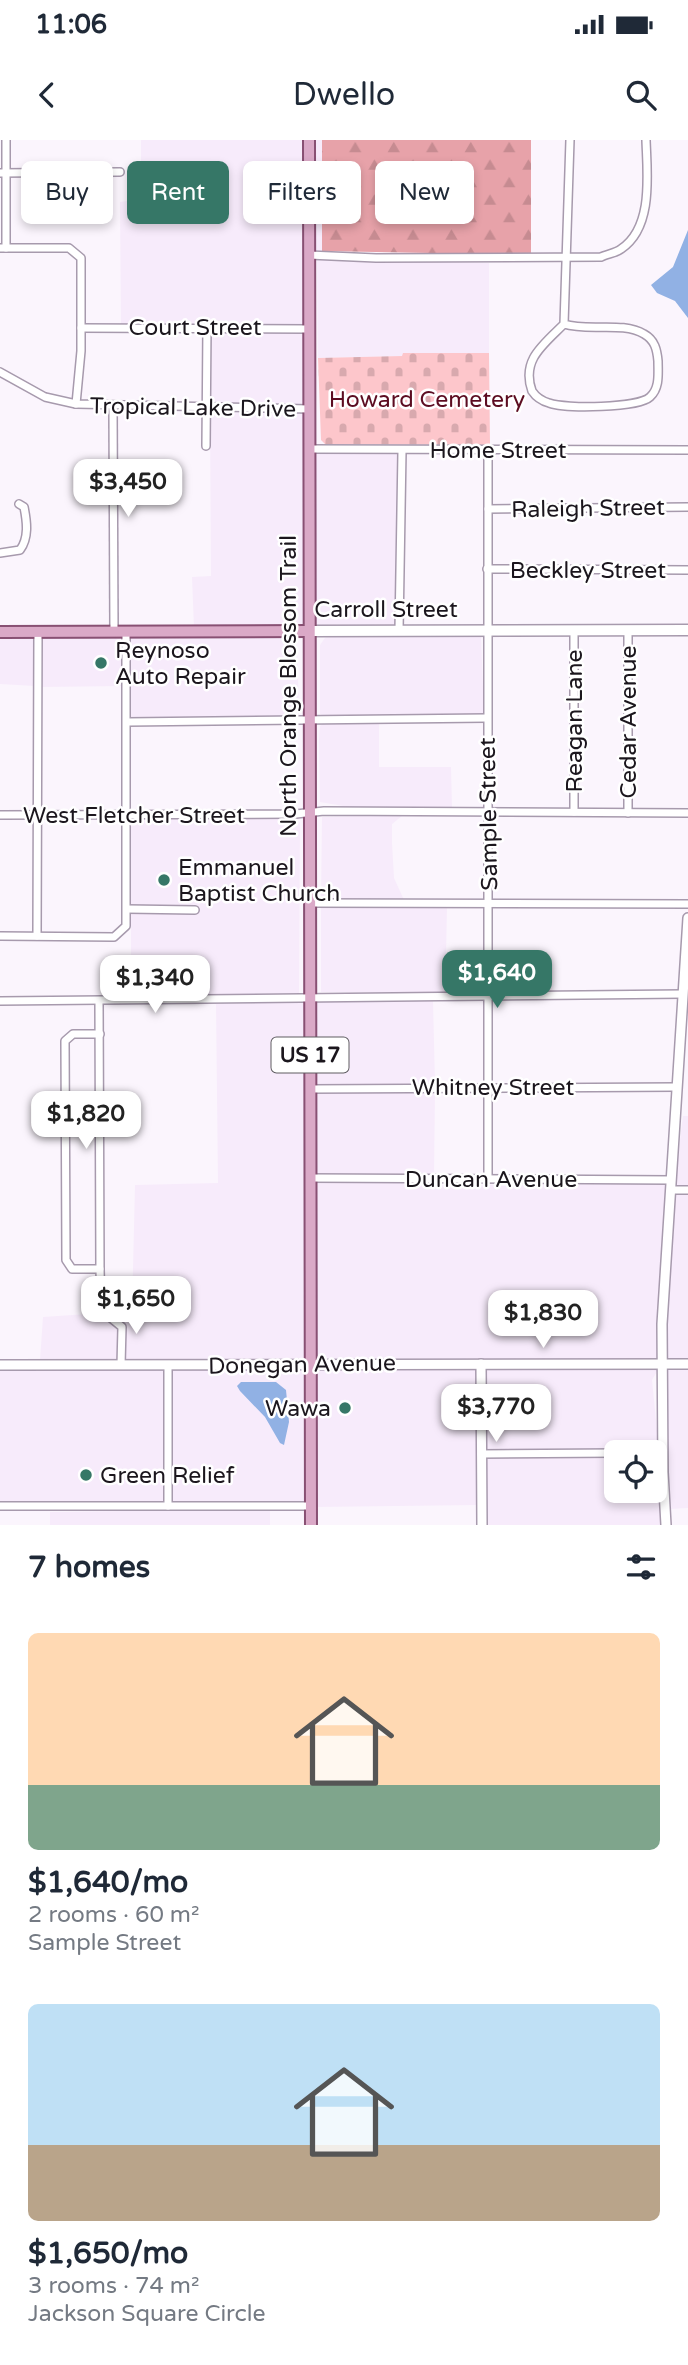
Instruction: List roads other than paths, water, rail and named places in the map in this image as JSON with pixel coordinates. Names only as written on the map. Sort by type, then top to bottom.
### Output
[{"type":"main road","name":"North Orange Blossom Trail","points":[[309,140],[311,1525]]},
{"type":"main road","name":"Carroll Street","points":[[0,632],[688,629]]},
{"type":"street","points":[[6,140],[3,248],[69,248],[81,258],[81,328],[76,404]]},
{"type":"street","points":[[564,324],[578,329],[624,329],[648,335],[656,347],[659,378],[653,394],[643,403],[552,405],[536,396],[529,383],[529,365],[536,352],[564,324],[570,140]]},
{"type":"street","points":[[309,255],[601,257],[622,249],[636,232],[645,208],[646,140]]},
{"type":"street","points":[[3,173],[120,172]]},
{"type":"street","points":[[206,446],[207,326]]},
{"type":"street","name":"Court Street","points":[[81,328],[207,326],[309,329]]},
{"type":"street","name":"Tropical Lake Drive","points":[[0,372],[46,397],[76,404],[309,410]]},
{"type":"street","points":[[0,936],[114,937],[123,932],[127,909],[128,722],[120,632],[113,407]]},
{"type":"street","name":"Home Street","points":[[309,449],[688,450]]},
{"type":"street","name":"Sample Street","points":[[488,450],[488,1178]]},
{"type":"street","points":[[399,630],[402,451]]},
{"type":"street","points":[[0,553],[20,550],[25,542],[25,513],[19,504]]},
{"type":"street","name":"Raleigh Street","points":[[488,509],[688,507]]},
{"type":"street","name":"Beckley Street","points":[[487,569],[688,570]]},
{"type":"street","name":"Reagan Lane","points":[[574,630],[574,812]]},
{"type":"street","name":"Cedar Avenue","points":[[628,630],[628,813]]},
{"type":"street","points":[[37,936],[38,632]]},
{"type":"street","points":[[128,722],[487,718]]},
{"type":"street","name":"West Fletcher Street","points":[[0,814],[688,813]]},
{"type":"street","points":[[310,903],[688,904]]},
{"type":"street","points":[[127,909],[195,910]]},
{"type":"street","points":[[659,1440],[676,1087],[683,1068],[683,994],[688,918]]},
{"type":"street","points":[[0,1001],[683,994]]},
{"type":"street","points":[[99,1002],[101,1310],[122,1327],[121,1365]]},
{"type":"street","points":[[100,1034],[74,1034],[65,1041],[66,1260],[72,1269],[100,1269]]},
{"type":"street","name":"Whitney Street","points":[[310,1089],[676,1087]]},
{"type":"street","name":"Duncan Avenue","points":[[310,1178],[488,1178],[671,1185],[688,1190]]},
{"type":"street","points":[[481,1364],[482,1525]]},
{"type":"street","name":"Donegan Avenue","points":[[0,1365],[688,1364]]},
{"type":"street","points":[[168,1365],[168,1506]]},
{"type":"street","points":[[481,1454],[604,1453]]},
{"type":"street","points":[[664,1503],[666,1525]]},
{"type":"street","points":[[0,1506],[310,1506]]},
{"type":"water","points":[[688,230],[688,318],[675,301],[657,293],[651,285],[673,267]]},
{"type":"water","points":[[241,1382],[276,1382],[286,1390],[289,1422],[284,1445],[280,1443],[265,1417],[240,1391],[237,1386]]},
{"type":"place","name":"Reynoso Auto Repair","points":[[101,663]]},
{"type":"place","name":"Emmanuel Baptist Church","points":[[164,880]]},
{"type":"place","name":"Wawa","points":[[345,1408]]},
{"type":"place","name":"Green Relief","points":[[86,1475]]},
{"type":"park label","name":"Howard Cemetery","points":[[427,399]]}]
